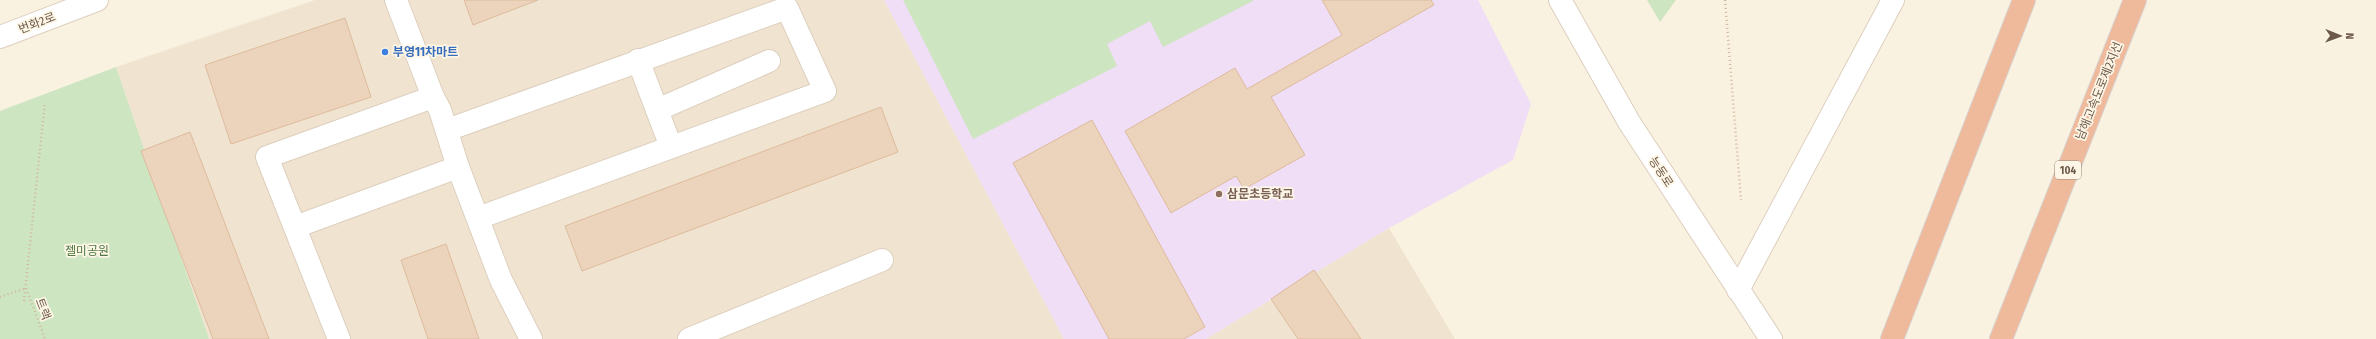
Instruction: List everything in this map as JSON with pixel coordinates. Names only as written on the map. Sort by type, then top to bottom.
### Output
[{"type":"highway","points":[[1892,339],[2024,0]]},
{"type":"highway","name":"남해고속도로제2지선","points":[[2001,339],[2136,0]]},
{"type":"street","name":"번화2로","points":[[0,37],[97,0]]},
{"type":"street","points":[[396,0],[433,97],[440,110],[458,167],[501,280],[531,339]]},
{"type":"street","name":"능동로","points":[[1560,0],[1629,122],[1771,339]]},
{"type":"street","points":[[1738,290],[1893,0]]},
{"type":"street","points":[[447,130],[638,60],[788,8],[825,91],[478,218]]},
{"type":"street","points":[[638,60],[671,147]]},
{"type":"street","points":[[657,110],[769,61]]},
{"type":"street","points":[[339,339],[267,157],[433,97]]},
{"type":"street","points":[[295,227],[458,167]]},
{"type":"street","points":[[689,339],[882,260]]},
{"type":"path","points":[[1725,0],[1741,200]]},
{"type":"path","points":[[24,301],[45,102]]},
{"type":"path","name":"트랙","points":[[0,297],[26,288],[45,339]]},
{"type":"shaded area","points":[[315,0],[884,0],[1064,339],[209,339],[116,67]]},
{"type":"shaded area","name":"삼문초등학교","points":[[884,0],[1478,0],[1531,104],[1513,160],[1389,228],[1206,339],[1064,339]]},
{"type":"shaded area","points":[[1389,228],[1455,339],[1206,339]]},
{"type":"green space","points":[[903,0],[1253,1],[1163,47],[1150,21],[1107,44],[1117,66],[973,139]]},
{"type":"green space","points":[[1647,0],[1676,0],[1660,22]]},
{"type":"green space","name":"젤미공원","points":[[116,67],[209,339],[0,339],[0,111]]},
{"type":"building","points":[[464,0],[538,0],[473,25]]},
{"type":"building","points":[[1322,0],[1431,0],[1434,5],[1271,97],[1305,155],[1244,189],[1236,176],[1171,213],[1125,131],[1235,68],[1247,89],[1342,35]]},
{"type":"building","points":[[345,18],[371,97],[231,144],[205,65]]},
{"type":"building","points":[[881,107],[898,152],[582,271],[565,226]]},
{"type":"building","points":[[1092,120],[1205,327],[1184,339],[1109,339],[1013,163]]},
{"type":"building","points":[[190,132],[269,339],[213,339],[141,151]]},
{"type":"building","points":[[446,244],[479,339],[428,339],[401,260]]},
{"type":"building","points":[[1314,270],[1361,339],[1298,339],[1271,299]]},
{"type":"place","name":"부영11차마트","points":[[385,52]]},
{"type":"place","name":"삼문초등학교","points":[[1219,194]]}]
